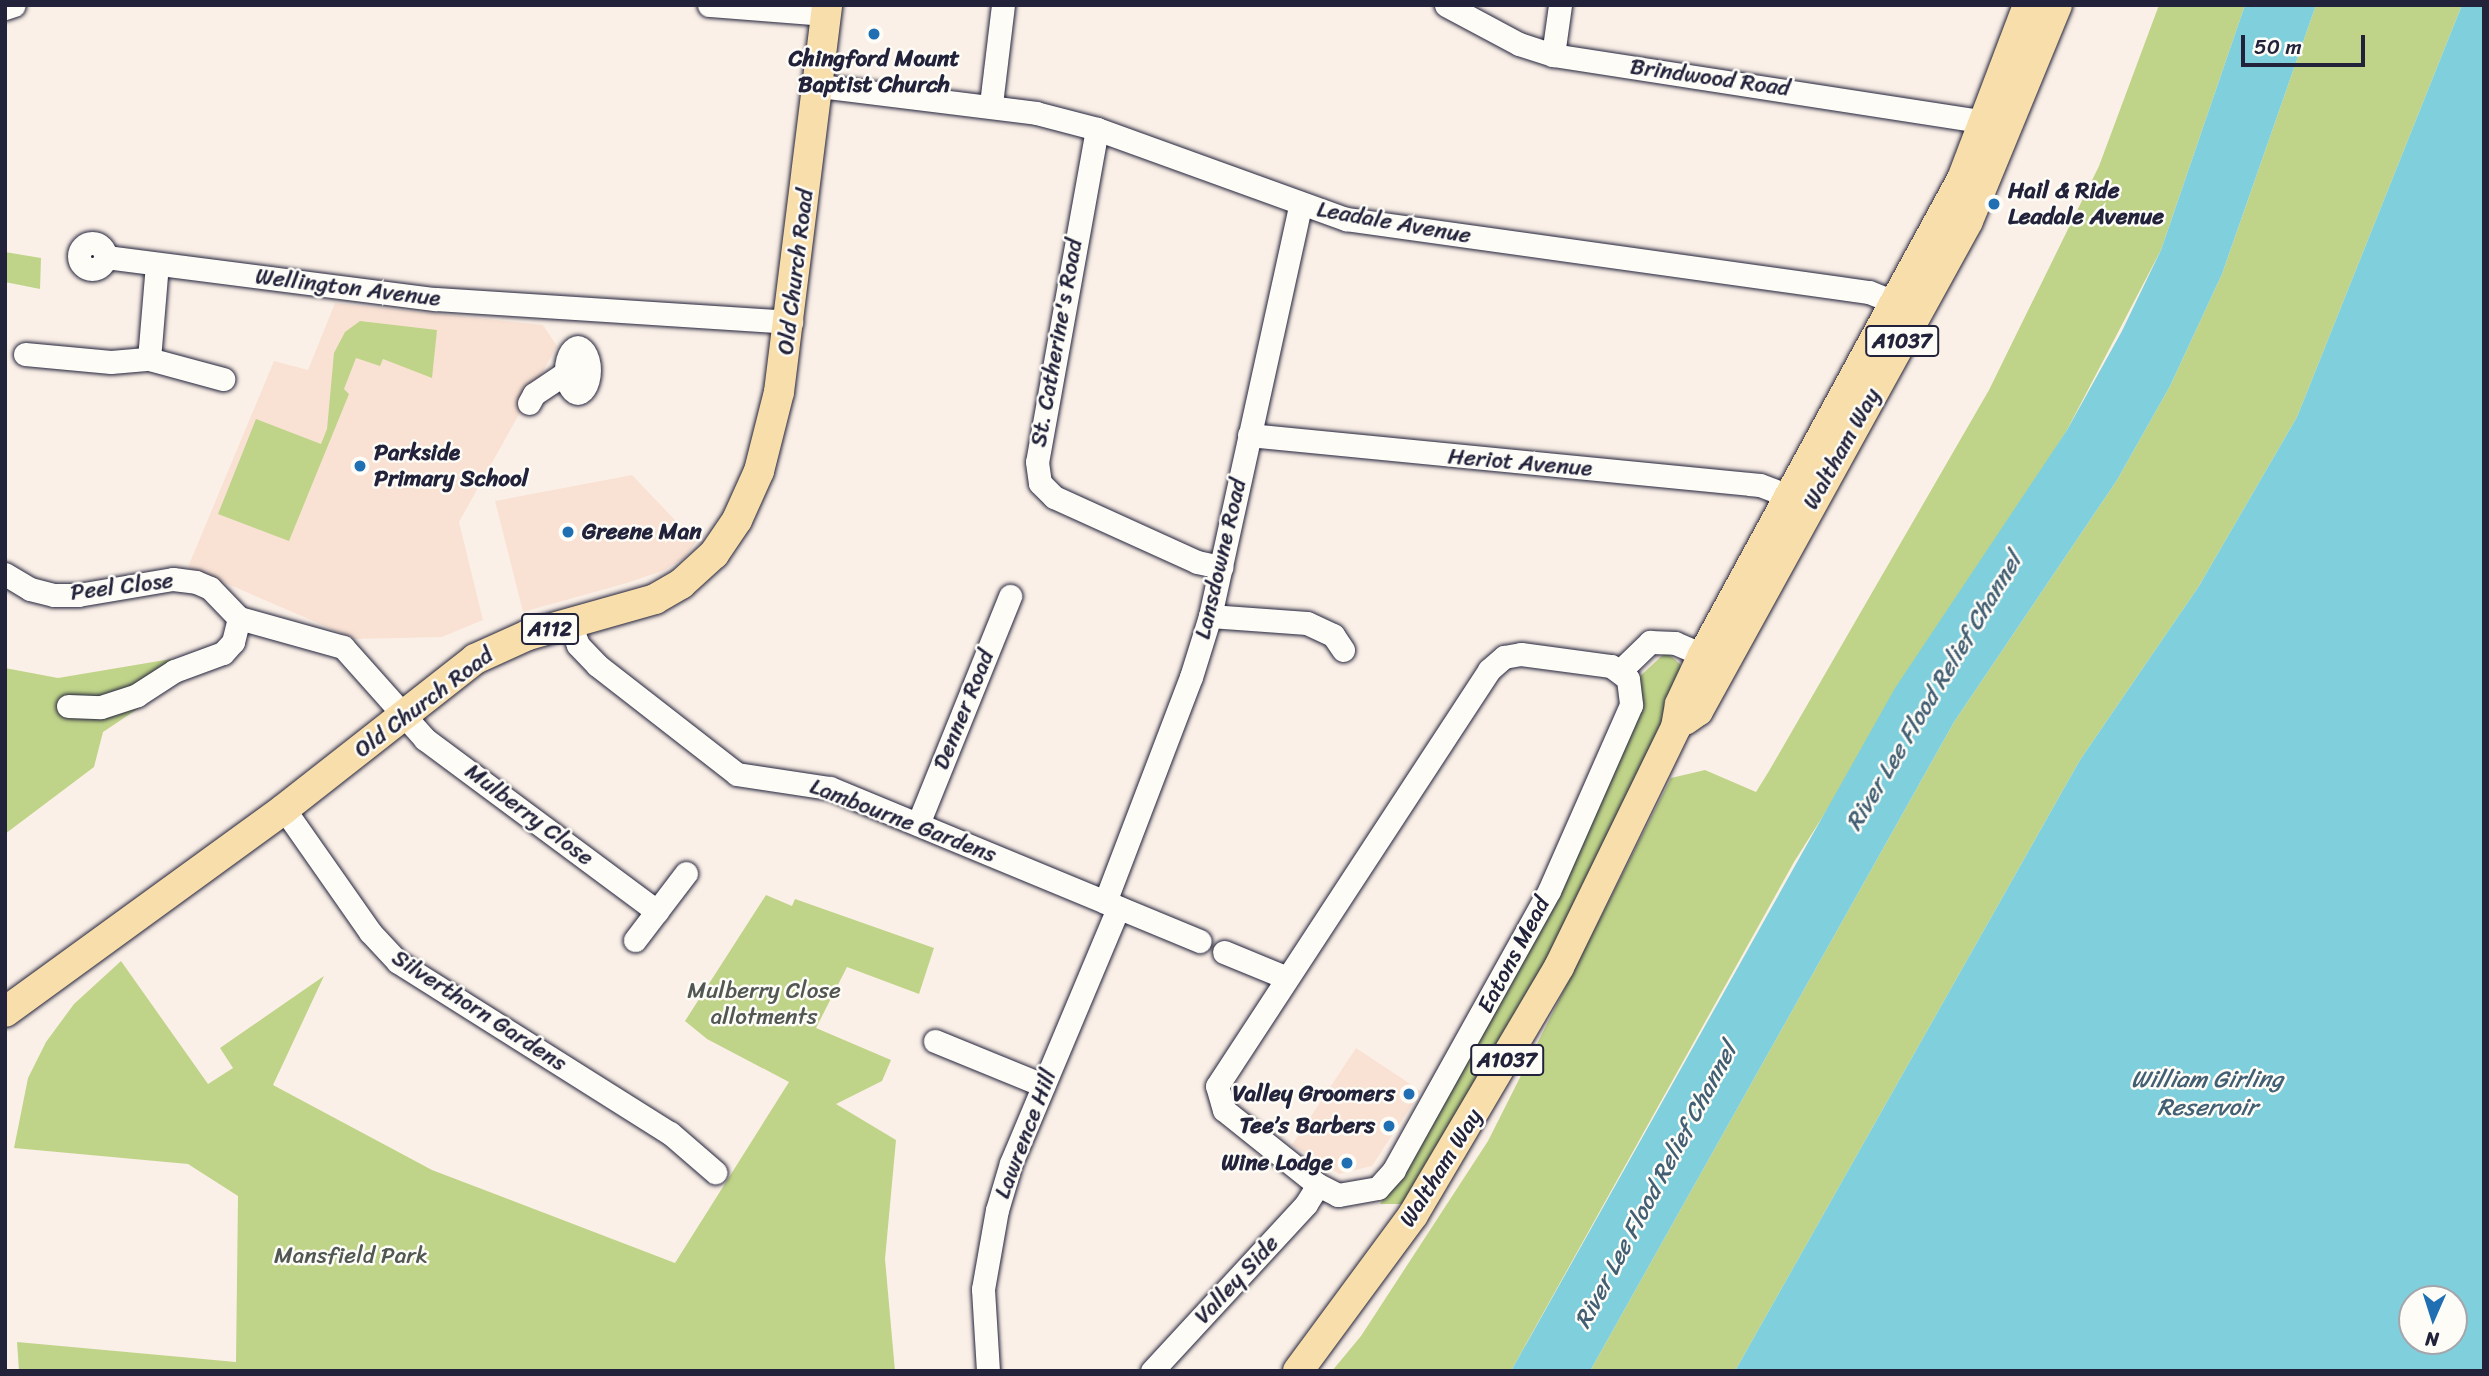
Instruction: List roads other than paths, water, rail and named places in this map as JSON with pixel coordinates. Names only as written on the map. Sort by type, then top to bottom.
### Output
[{"type":"main road","name":"Waltham Way","points":[[1298,1371],[1413,1215],[1475,1117],[1559,967],[1676,727],[1698,711],[1712,660],[1789,496],[1851,408],[1896,303],[1952,225],[1984,122],[2044,7]]},
{"type":"main road","name":"Waltham Way","points":[[1712,660],[1952,225],[2044,7]]},
{"type":"main road","name":"Old Church Road","points":[[5,1012],[284,810],[404,718],[475,659],[570,623],[655,599],[681,584],[720,546],[745,503],[764,457],[791,322],[827,9]]},
{"type":"street","points":[[5,8],[14,5]]},
{"type":"street","points":[[709,5],[827,9]]},
{"type":"street","points":[[991,104],[1003,5]]},
{"type":"street","name":"Brindwood Road","points":[[1446,5],[1519,44],[1553,55],[1984,122]]},
{"type":"street","points":[[1553,55],[1560,5]]},
{"type":"street","name":"Leadale Avenue","points":[[820,86],[991,104],[1097,130],[1300,205],[1390,227],[1869,292],[1896,303]]},
{"type":"street","name":"St. Catherine's Road","points":[[1097,130],[1037,462],[1040,483],[1054,497],[1196,562],[1221,567]]},
{"type":"street","name":"Lansdowne Road","points":[[1112,905],[1210,616],[1300,205]]},
{"type":"street","name":"Wellington Avenue","points":[[106,257],[436,299],[791,322]]},
{"type":"street","points":[[149,359],[158,264]]},
{"type":"street","points":[[529,403],[534,394],[573,368],[566,360],[567,352],[581,347],[591,309]]},
{"type":"street","points":[[25,354],[111,362],[149,359],[223,379]]},
{"type":"street","name":"Heriot Avenue","points":[[1249,435],[1760,485],[1789,496]]},
{"type":"street","name":"Peel Close","points":[[5,574],[30,589],[54,595],[184,579],[210,588],[239,618]]},
{"type":"street","name":"Denner Road","points":[[918,824],[1010,596]]},
{"type":"street","points":[[1210,616],[1307,623],[1333,635],[1343,650]]},
{"type":"street","points":[[68,706],[101,707],[137,695],[174,671],[223,653],[233,642],[239,618],[343,647],[404,718]]},
{"type":"street","name":"Lambourne Gardens","points":[[570,623],[587,657],[721,765],[755,780],[825,787],[1200,941]]},
{"type":"street","points":[[1620,671],[1650,642],[1675,643],[1712,660]]},
{"type":"street","name":"Eatons Mead","points":[[1521,654],[1620,671],[1633,695],[1610,758],[1549,891],[1395,1170],[1378,1188],[1352,1196],[1338,1195],[1318,1185],[1224,1110],[1218,1097],[1223,1074],[1497,663],[1521,654]]},
{"type":"street","name":"Mulberry Close","points":[[404,718],[425,739],[657,911]]},
{"type":"street","name":"Silverthorn Gardens","points":[[284,810],[370,932],[398,962],[670,1133],[715,1172]]},
{"type":"street","points":[[635,940],[686,873]]},
{"type":"street","name":"Lawrence Hill","points":[[988,1371],[982,1320],[987,1254],[1012,1163],[1112,905]]},
{"type":"street","points":[[1224,951],[1287,978]]},
{"type":"street","points":[[935,1041],[1043,1085]]},
{"type":"street","name":"Valley Side","points":[[1152,1371],[1299,1213],[1318,1185]]},
{"type":"water","name":"River Lee Flood Relief Channel","points":[[2245,5],[2316,5],[2222,274],[2170,386],[2117,480],[1954,722],[1590,1371],[1511,1371],[1895,688],[2067,430],[2122,331],[2161,250]]},
{"type":"water","name":"William Girling Reservoir","points":[[2462,5],[2484,5],[2484,1371],[1735,1371],[2080,760],[2199,586],[2297,417]]},
{"type":"place","name":"Chingford Mount Baptist Church","points":[[874,34]]},
{"type":"place","name":"Hail & Ride Leadale Avenue","points":[[1994,204]]},
{"type":"place","name":"Parkside Primary School","points":[[360,466]]},
{"type":"place","name":"Greene Man","points":[[568,532]]},
{"type":"place","name":"Valley Groomers","points":[[1409,1094]]},
{"type":"place","name":"Tee’s Barbers","points":[[1389,1126]]},
{"type":"place","name":"Wine Lodge","points":[[1347,1163]]},
{"type":"park label","name":"Mulberry Close allotments","points":[[764,1004]]},
{"type":"park label","name":"Mansfield Park","points":[[351,1256]]}]
